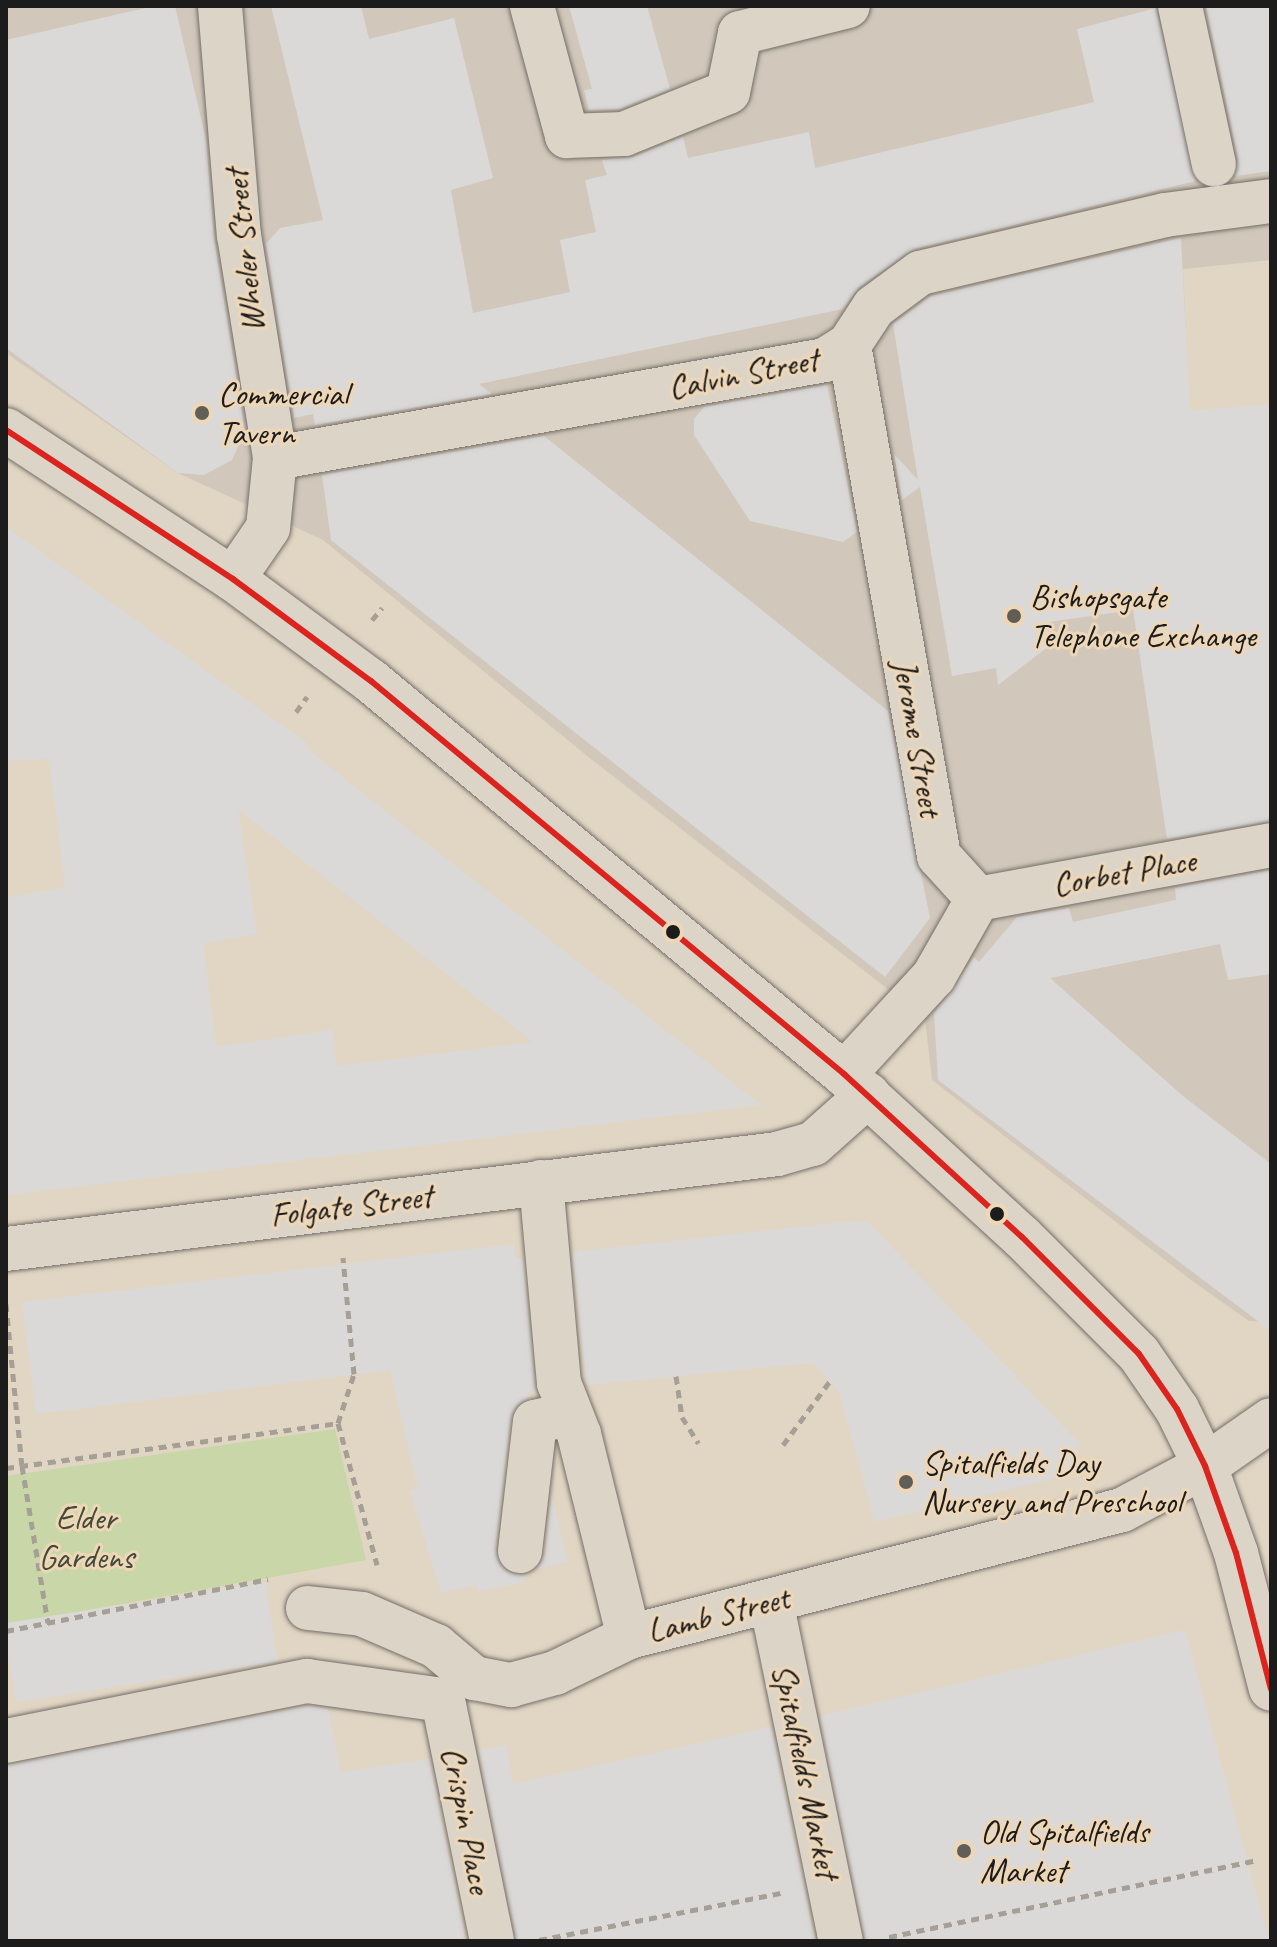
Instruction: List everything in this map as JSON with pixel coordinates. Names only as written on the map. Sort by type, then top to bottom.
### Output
[{"type":"main road","name":"Wheler Street","points":[[220,6],[239,235],[275,458],[268,528],[233,579]]},
{"type":"main road","points":[[532,6],[567,136],[624,134],[728,92],[740,33],[848,6]]},
{"type":"main road","points":[[1180,6],[1214,164]]},
{"type":"main road","name":"Calvin Street","points":[[275,458],[825,360],[849,345],[874,307],[920,273],[1165,215],[1271,201]]},
{"type":"main road","name":"Jerome Street","points":[[849,345],[939,856],[978,899]]},
{"type":"main road","points":[[11,445],[233,579],[438,735],[856,1084],[1139,1354],[1177,1409],[1205,1466],[1236,1553],[1271,1689]]},
{"type":"main road","name":"Corbet Place","points":[[978,899],[1271,845]]},
{"type":"main road","points":[[856,1084],[934,976],[978,899]]},
{"type":"main road","name":"Folgate Street","points":[[6,1249],[777,1154],[813,1144],[856,1084]]},
{"type":"main road","name":"Lamb Street","points":[[541,1182],[563,1399],[579,1434],[629,1637],[1122,1510],[1205,1466],[1271,1420]]},
{"type":"main road","points":[[520,1551],[535,1422],[563,1399]]},
{"type":"main road","name":"Spitalfields Market","points":[[771,1601],[841,1941]]},
{"type":"main road","points":[[308,1608],[362,1614],[436,1646],[458,1689]]},
{"type":"main road","points":[[6,1741],[307,1681],[458,1689],[511,1685],[555,1673],[629,1637]]},
{"type":"main road","name":"Crispin Place","points":[[458,1689],[492,1941]]},
{"type":"path","points":[[296,712],[314,689]]},
{"type":"path","points":[[347,1292],[354,1374],[338,1423],[378,1570],[362,1614]]},
{"type":"path","points":[[6,1304],[22,1466],[48,1623]]},
{"type":"path","points":[[676,1376],[682,1417],[698,1443]]},
{"type":"path","points":[[783,1445],[830,1381]]},
{"type":"path","points":[[6,1468],[338,1423]]},
{"type":"path","points":[[6,1631],[283,1576],[308,1608]]},
{"type":"path","points":[[872,1941],[1256,1860]]},
{"type":"path","points":[[535,1941],[829,1884]]},
{"type":"shaded area","points":[[6,6],[1271,6],[1271,260],[1183,269],[1188,379],[1142,394],[1271,651],[1271,1322],[1249,1321],[1191,1280],[932,1080],[925,1018],[591,759],[323,540],[178,473],[6,353]]},
{"type":"green space","name":"Elder Gardens","points":[[335,1429],[366,1560],[6,1625],[6,1476]]},
{"type":"building","points":[[154,6],[175,6],[206,140],[214,239],[245,431],[232,460],[204,475],[178,473],[6,348],[6,40]]},
{"type":"building","points":[[271,6],[361,6],[369,39],[454,18],[493,178],[451,190],[473,313],[570,292],[560,240],[596,232],[585,180],[607,175],[602,160],[633,157],[683,137],[688,158],[809,132],[815,168],[1094,102],[1077,29],[1156,8],[1196,181],[914,249],[859,287],[843,309],[479,384],[492,394],[315,425],[313,414],[294,418],[266,244],[280,228],[323,220]]},
{"type":"building","points":[[569,6],[647,6],[670,89],[619,109],[589,110],[584,90],[592,89]]},
{"type":"building","points":[[1206,6],[1271,6],[1271,171],[1235,176],[1238,159]]},
{"type":"building","points":[[1181,238],[1190,410],[1271,405],[1271,821],[1167,839],[1133,610],[1049,622],[1048,647],[998,685],[996,668],[952,676],[920,487],[902,500],[894,454],[918,480],[893,324],[931,296]]},
{"type":"building","points":[[827,385],[857,532],[843,542],[750,521],[694,435],[694,419],[704,407]]},
{"type":"building","points":[[544,436],[888,711],[930,918],[885,977],[331,540],[322,475]]},
{"type":"building","points":[[6,527],[308,744],[305,747],[352,785],[761,1105],[6,1195],[6,898],[65,887],[49,759],[6,761]],"holes":[[[238,809],[533,1042],[337,1066],[332,1030],[216,1047],[203,943],[257,934]]]},
{"type":"building","points":[[1271,870],[1271,974],[1228,980],[1220,944],[1050,978],[1183,1096],[1271,1164],[1271,1331],[938,1080],[934,1014],[974,957],[979,962],[1017,917],[1069,908],[1073,922],[1176,900],[1175,888]]},
{"type":"building","points":[[851,1221],[868,1222],[1079,1443],[1072,1474],[875,1522],[839,1392],[813,1363],[587,1385],[572,1252]]},
{"type":"building","points":[[514,1244],[515,1258],[523,1258],[535,1391],[528,1392],[529,1398],[517,1405],[510,1419],[495,1549],[505,1571],[525,1575],[527,1581],[478,1592],[476,1585],[441,1593],[410,1491],[418,1489],[390,1370],[36,1414],[22,1302]]},
{"type":"building","points":[[552,1494],[567,1562],[537,1569],[545,1554]]},
{"type":"building","points":[[265,1582],[278,1661],[16,1702],[6,1623]]},
{"type":"building","points":[[1185,1630],[1269,1941],[865,1941],[820,1716]]},
{"type":"building","points":[[308,1706],[328,1709],[341,1772],[429,1759],[466,1941],[6,1941],[6,1765]]},
{"type":"building","points":[[771,1727],[815,1941],[516,1941],[479,1750],[506,1745],[513,1784]]},
{"type":"transit line","points":[[6,430],[233,579],[371,681],[844,1074],[1022,1237],[1139,1354],[1177,1409],[1205,1466],[1236,1553],[1271,1689]]},
{"type":"place","name":"Commercial Tavern","points":[[202,413]]},
{"type":"place","name":"Bishopsgate Telephone Exchange","points":[[1014,616]]},
{"type":"place","name":"Spitalfields Day Nursery and Preschool","points":[[906,1482]]},
{"type":"place","name":"Old Spitalfields Market","points":[[964,1851]]}]
